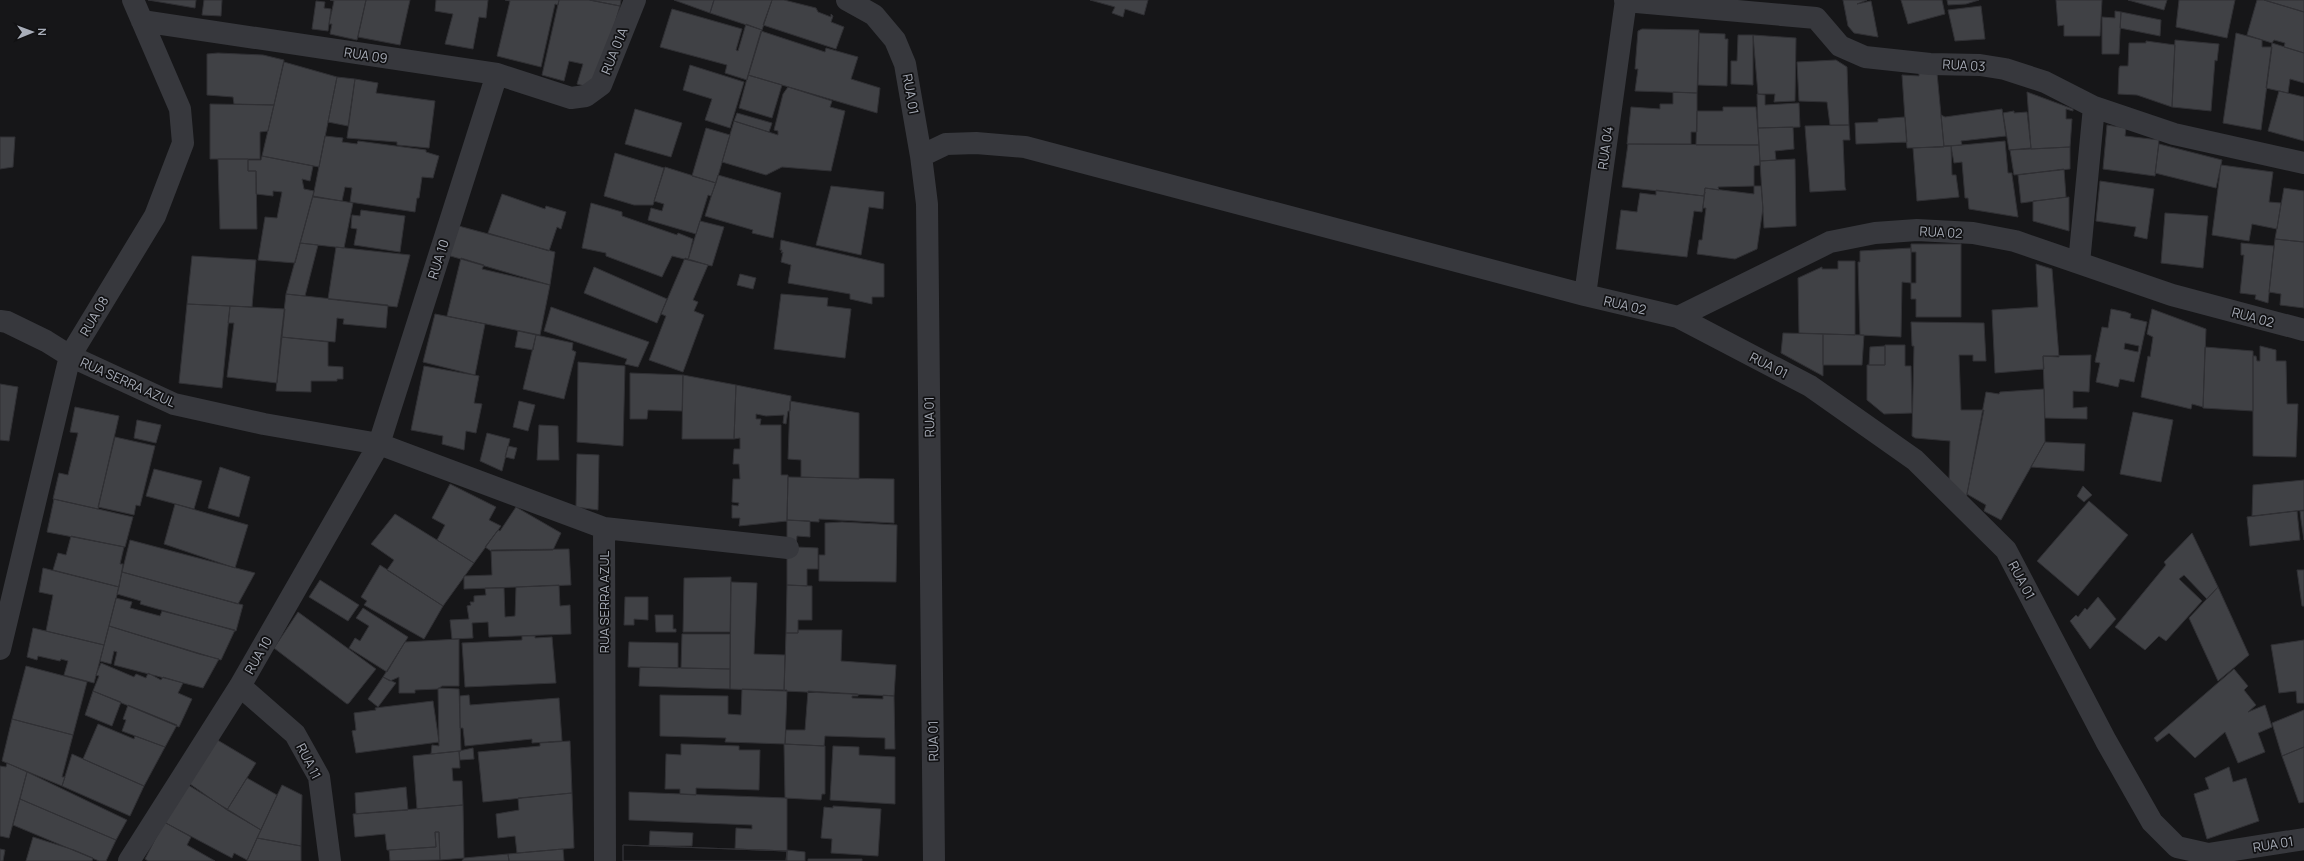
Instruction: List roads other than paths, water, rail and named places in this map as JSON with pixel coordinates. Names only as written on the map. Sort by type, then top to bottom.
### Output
[{"type":"street","name":"RUA 08","points":[[0,649],[70,356],[154,216],[183,143],[180,108],[133,0]]},
{"type":"street","name":"RUA 01A","points":[[586,96],[601,85],[635,0]]},
{"type":"street","name":"RUA 01","points":[[848,0],[874,15],[895,40],[905,64],[922,156],[927,204],[934,861]]},
{"type":"street","name":"RUA 03","points":[[1626,1],[1816,9],[1840,46],[1865,57],[1930,64],[1980,65],[2005,69],[2045,82],[2094,107],[2174,134],[2304,163]]},
{"type":"street","name":"RUA 04","points":[[1585,295],[1626,1]]},
{"type":"street","name":"RUA 09","points":[[142,21],[497,74],[571,98],[586,96]]},
{"type":"street","name":"RUA 10","points":[[129,861],[240,686],[379,444],[497,74]]},
{"type":"street","points":[[2080,263],[2094,107]]},
{"type":"street","name":"RUA 02","points":[[922,156],[946,144],[976,143],[1025,147],[1585,295],[1678,317],[1830,242],[1875,233],[1917,230],[1973,233],[2015,241],[2172,295],[2304,330]]},
{"type":"street","name":"RUA 01","points":[[1678,317],[1810,386],[1909,455],[2006,550],[2106,740],[2152,822],[2177,847],[2208,854],[2304,839]]},
{"type":"street","name":"RUA SERRA AZUL","points":[[0,321],[7,322],[70,356],[174,404],[264,424],[379,444]]},
{"type":"street","points":[[379,444],[604,528],[788,548]]},
{"type":"street","name":"RUA SERRA AZUL","points":[[604,528],[605,861]]},
{"type":"street","name":"RUA 11","points":[[240,686],[295,734],[320,777],[330,861]]}]
